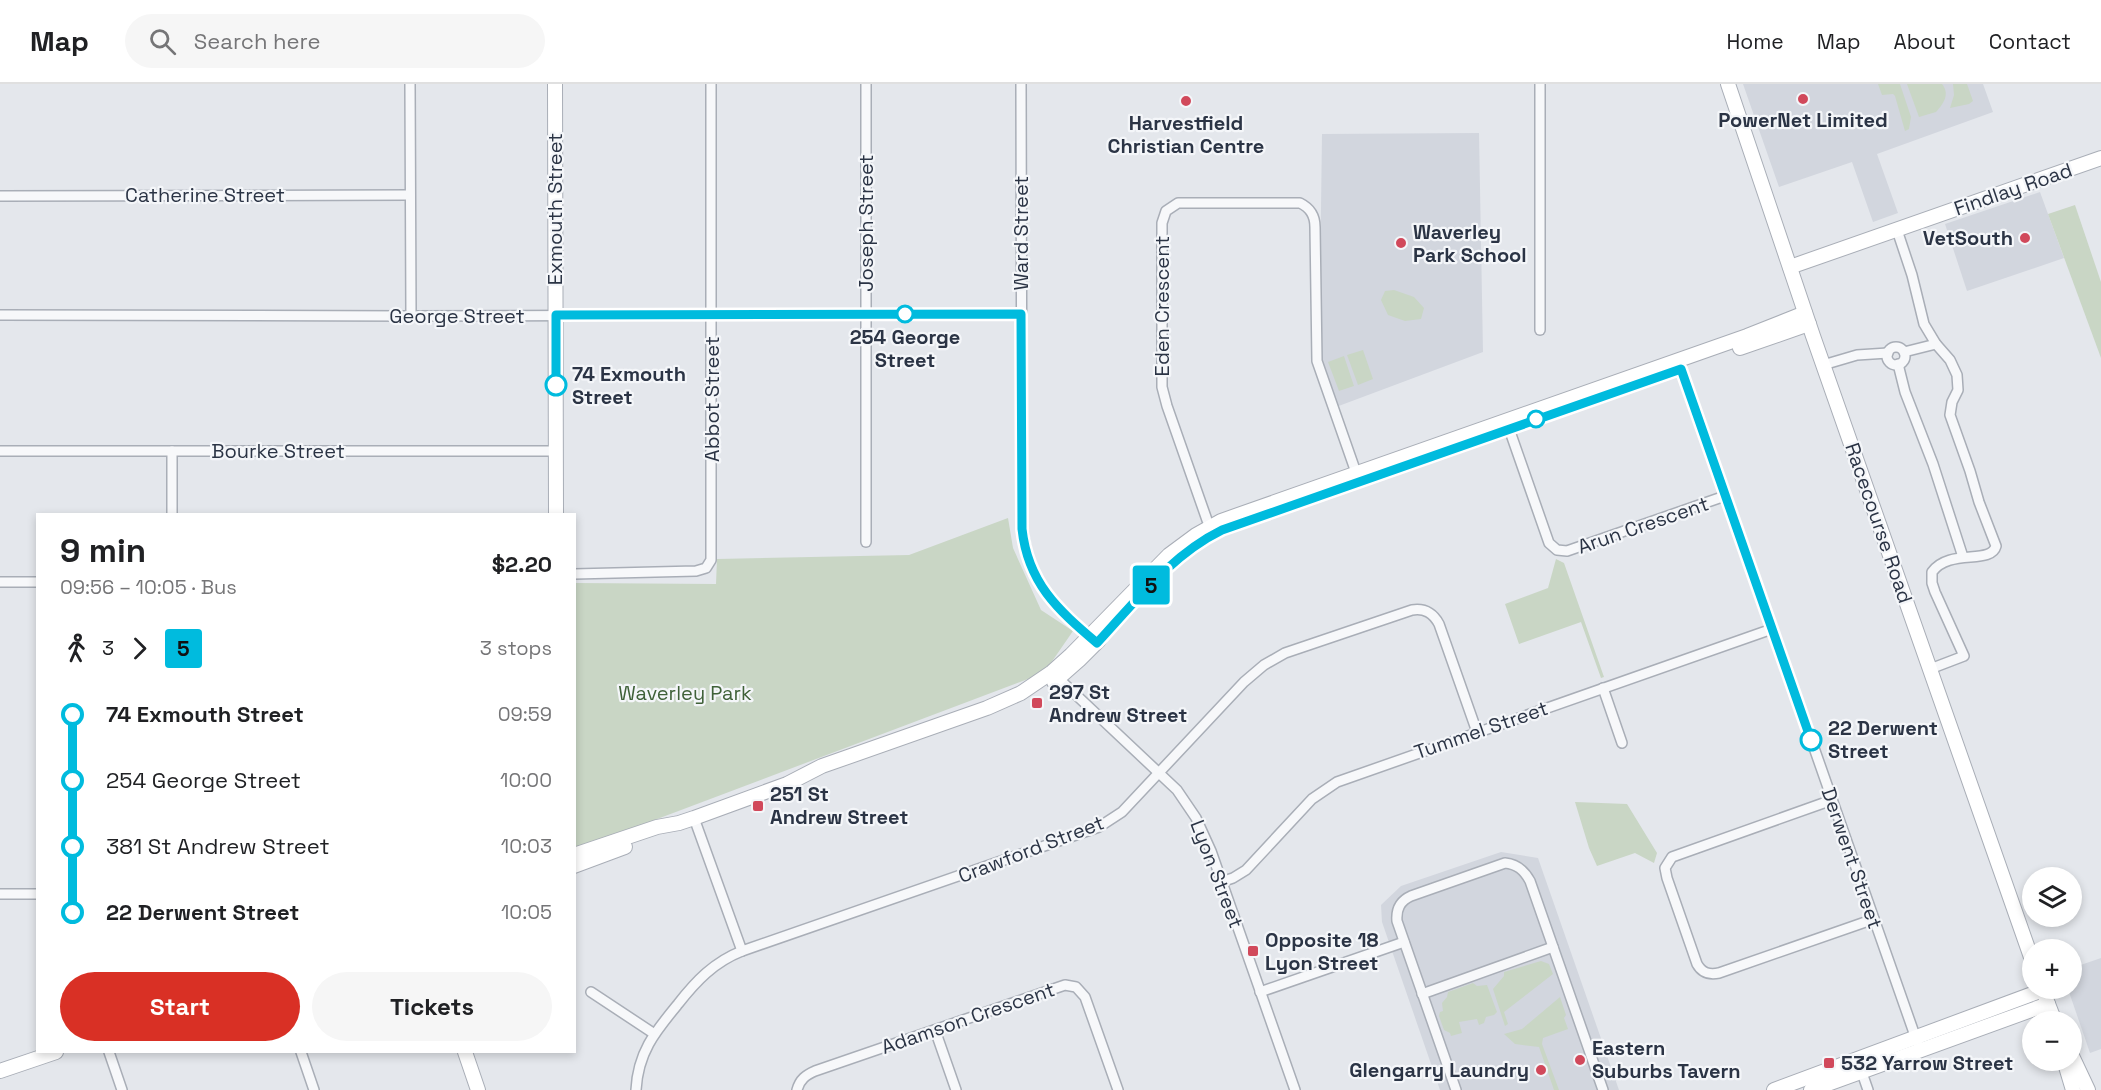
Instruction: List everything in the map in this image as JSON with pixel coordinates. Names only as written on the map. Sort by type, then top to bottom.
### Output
[{"type":"street","points":[[410,84],[411,316]]},
{"type":"street","name":"Exmouth Street","points":[[555,84],[556,513]]},
{"type":"street","name":"Abbot Street","points":[[576,574],[686,572],[706,568],[711,560],[711,84]]},
{"type":"street","name":"Joseph Street","points":[[866,84],[866,542]]},
{"type":"street","name":"Ward Street","points":[[1021,84],[1023,543],[1030,565],[1045,594],[1093,640]]},
{"type":"street","points":[[1540,84],[1540,330]]},
{"type":"street","name":"Racecourse Road","points":[[1728,84],[1823,365],[2025,939]]},
{"type":"street","name":"Findlay Road","points":[[1790,267],[2101,158]]},
{"type":"street","name":"Catherine Street","points":[[0,196],[410,195]]},
{"type":"street","name":"Eden Crescent","points":[[1212,530],[1162,387],[1162,223],[1166,211],[1178,203],[1300,203],[1310,209],[1314,215],[1317,361],[1357,477]]},
{"type":"street","points":[[1897,230],[1913,279],[1924,324],[1936,344],[1950,360],[1957,375],[1958,390],[1952,402],[1950,415],[1979,502],[1996,542],[1995,550],[1989,555],[1963,556],[1941,563],[1932,572],[1935,592],[1964,656],[1930,669]]},
{"type":"street","name":"George Street","points":[[0,315],[1021,314]]},
{"type":"street","points":[[576,854],[657,827],[694,818],[787,784],[822,766],[1005,701],[1055,675],[1093,640],[1169,555],[1233,516],[1357,477],[1807,318]]},
{"type":"street","points":[[1904,352],[1936,344]]},
{"type":"street","points":[[1823,365],[1857,355],[1888,353],[1895,347],[1904,352],[1905,358],[1898,364]]},
{"type":"street","points":[[1888,353],[1889,360],[1898,364]]},
{"type":"street","points":[[1898,364],[1905,392],[1933,464],[1963,556]]},
{"type":"street","name":"Derwent Street","points":[[1679,365],[1918,1044]]},
{"type":"street","name":"Arun Crescent","points":[[1508,424],[1549,543],[1557,550],[1567,551],[1725,496]]},
{"type":"street","name":"Bourke Street","points":[[0,451],[556,451]]},
{"type":"street","points":[[172,451],[172,513]]},
{"type":"street","points":[[0,582],[36,582]]},
{"type":"street","name":"Crawford Street","points":[[636,1090],[642,1058],[653,1033],[702,975],[720,961],[742,951],[1099,827],[1122,812],[1244,682],[1264,665],[1285,653],[1419,609],[1431,613],[1439,624],[1477,732]]},
{"type":"street","name":"Tummel Street","points":[[1221,882],[1246,870],[1312,799],[1329,786],[1356,774],[1772,629]]},
{"type":"street","name":"Lyon Street","points":[[1055,675],[1177,790],[1196,818],[1211,851],[1295,1090]]},
{"type":"street","points":[[1604,688],[1622,743]]},
{"type":"street","points":[[1832,800],[1669,859],[1665,868],[1667,878],[1697,964],[1703,972],[1719,973],[1874,919]]},
{"type":"street","points":[[694,818],[742,951]]},
{"type":"street","points":[[576,865],[662,834],[679,823]]},
{"type":"street","points":[[1456,1090],[1396,915],[1404,899],[1498,865],[1511,864],[1521,868],[1530,881],[1603,1090]]},
{"type":"street","points":[[0,894],[36,894]]},
{"type":"street","points":[[1260,992],[1404,942]]},
{"type":"street","points":[[1422,994],[1553,947]]},
{"type":"street","name":"Adamson Crescent","points":[[797,1090],[806,1075],[815,1071],[1058,986],[1071,985],[1081,991],[1088,1003],[1118,1090]]},
{"type":"street","points":[[591,992],[653,1033]]},
{"type":"street","points":[[1918,1044],[2022,998]]},
{"type":"street","points":[[2046,999],[2050,1011]]},
{"type":"street","points":[[1774,1090],[1859,1066],[1918,1044],[2048,1004]]},
{"type":"street","points":[[934,1030],[956,1090]]},
{"type":"street","points":[[0,1071],[53,1053]]},
{"type":"street","points":[[109,1053],[122,1090]]},
{"type":"street","points":[[301,1053],[314,1090]]},
{"type":"street","points":[[465,1053],[478,1090]]},
{"type":"street","points":[[1811,1090],[1859,1066]]},
{"type":"street","points":[[1859,1066],[1868,1090]]},
{"type":"street","points":[[2067,1071],[2073,1090]]},
{"type":"street","points":[[2079,1071],[2088,1090]]},
{"type":"shaded area","points":[[1743,84],[1983,84],[1993,112],[1877,154],[1898,213],[1873,222],[1852,162],[1779,187]]},
{"type":"shaded area","name":"Waverley Park School","points":[[1479,133],[1483,352],[1336,407],[1319,358],[1322,134]]},
{"type":"shaded area","points":[[2040,192],[2064,258],[1967,291],[1945,224]]},
{"type":"shaded area","points":[[1501,852],[1538,858],[1619,1090],[1440,1090],[1382,922],[1381,905],[1401,886]]},
{"type":"shaded area","points":[[2101,958],[2101,1049],[2090,1053],[2082,1030],[2082,1011],[2076,1011],[2071,999],[2082,999],[2082,965]]},
{"type":"green space","points":[[1878,84],[1900,84],[1911,117],[1909,129],[1905,131],[1895,96],[1893,94],[1882,95]]},
{"type":"green space","points":[[1907,84],[1942,84],[1946,91],[1944,102],[1936,112],[1919,117]]},
{"type":"green space","points":[[1953,84],[1967,84],[1973,101],[1950,108],[1954,95]]},
{"type":"green space","points":[[2075,205],[2101,282],[2101,358],[2048,214]]},
{"type":"green space","points":[[1394,290],[1414,297],[1424,308],[1421,319],[1405,321],[1388,315],[1381,300],[1385,291]]},
{"type":"green space","points":[[1363,350],[1373,379],[1358,385],[1347,355]]},
{"type":"green space","points":[[1344,356],[1354,386],[1339,391],[1328,362]]},
{"type":"green space","name":"Waverley Park","points":[[1008,518],[1013,548],[1041,610],[1073,631],[1044,673],[576,850],[576,583],[716,584],[717,559],[909,555]]},
{"type":"green space","points":[[1556,559],[1564,563],[1604,677],[1601,678],[1581,622],[1519,644],[1505,604],[1548,588]]},
{"type":"green space","points":[[1575,802],[1627,804],[1657,853],[1654,863],[1635,853],[1597,866]]},
{"type":"green space","points":[[1541,961],[1549,964],[1553,974],[1504,1012],[1508,1024],[1505,1026],[1493,989],[1504,976],[1504,972]]},
{"type":"green space","points":[[1473,983],[1477,986],[1487,985],[1497,1012],[1486,1017],[1484,1023],[1479,1025],[1477,1019],[1459,1022],[1462,1033],[1451,1036],[1444,1030],[1439,1016],[1443,1011],[1442,1003],[1448,992]]},
{"type":"green space","points":[[1560,997],[1568,1029],[1543,1038],[1542,1044],[1559,1090],[1554,1090],[1539,1047],[1515,1044],[1504,1034],[1522,1029]]},
{"type":"bus line","name":"5","points":[[556,385],[556,315],[1021,314],[1023,543],[1034,576],[1045,594],[1097,643],[1172,564],[1188,550],[1222,530],[1681,369],[1811,740]]},
{"type":"place","name":"PowerNet Limited","points":[[1803,99]]},
{"type":"place","name":"Harvestfield Christian Centre","points":[[1186,101]]},
{"type":"place","name":"VetSouth","points":[[2025,238]]},
{"type":"place","name":"Waverley Park School","points":[[1401,243]]},
{"type":"place","name":"254 George Street","points":[[905,314]]},
{"type":"place","name":"74 Exmouth Street","points":[[556,385]]},
{"type":"place","name":"297 St Andrew Street","points":[[1037,703]]},
{"type":"place","name":"22 Derwent Street","points":[[1811,740]]},
{"type":"place","name":"251 St Andrew Street","points":[[758,806]]},
{"type":"place","name":"Opposite 18 Lyon Street","points":[[1253,951]]},
{"type":"place","name":"Eastern Suburbs Tavern","points":[[1580,1060]]},
{"type":"place","name":"532 Yarrow Street","points":[[1829,1063]]},
{"type":"place","name":"Glengarry Laundry","points":[[1541,1070]]}]
